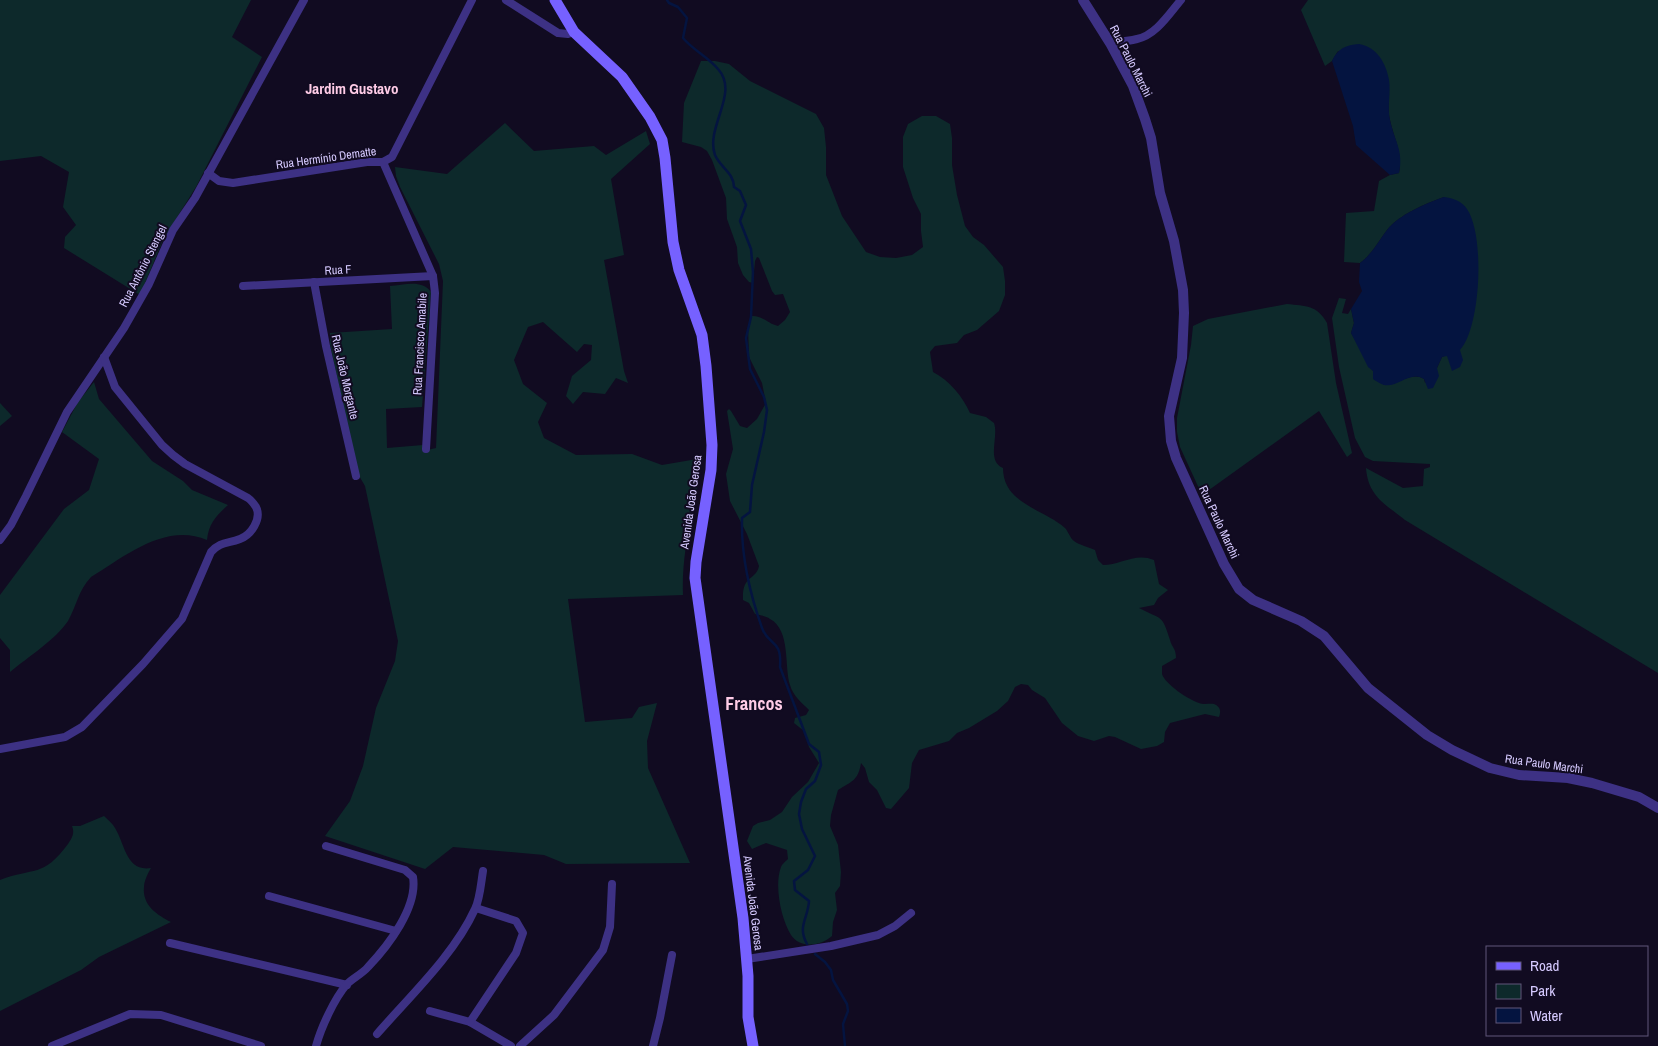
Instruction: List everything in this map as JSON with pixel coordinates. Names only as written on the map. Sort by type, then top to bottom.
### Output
[{"type":"main road","name":"Avenida João Gerosa","points":[[555,0],[574,32],[622,77],[657,129],[665,158],[679,270],[702,335],[712,445],[711,470],[695,578],[743,918],[748,1017],[753,1046]]},
{"type":"street","name":"Rua Antônio Stengel","points":[[0,540],[23,503],[67,412],[124,328],[149,284],[173,230],[195,198],[304,0]]},
{"type":"street","name":"Rua Hermínio Dematte","points":[[208,173],[219,181],[233,183],[366,162],[383,162],[392,157],[472,0]]},
{"type":"street","points":[[506,0],[558,33],[568,34],[574,32]]},
{"type":"street","name":"Rua Paulo Marchi","points":[[1083,0],[1110,43],[1133,86],[1151,138],[1160,193],[1174,241],[1183,290],[1184,337],[1182,358],[1169,416],[1171,441],[1176,458],[1224,564],[1239,589],[1253,600],[1301,621],[1324,636],[1368,688],[1420,730],[1452,750],[1490,768],[1519,775],[1568,778],[1592,783],[1640,797],[1658,808]]},
{"type":"street","points":[[1110,43],[1139,39],[1150,34],[1180,0]]},
{"type":"street","name":"Rua Francisco Amabile","points":[[383,162],[434,276],[435,293],[426,449]]},
{"type":"street","name":"Rua F","points":[[243,286],[434,276]]},
{"type":"street","name":"Rua João Morgante","points":[[314,282],[356,476]]},
{"type":"street","points":[[0,749],[64,737],[82,727],[143,664],[182,619],[212,552],[217,546],[240,539],[248,534],[254,528],[256,521],[258,513],[256,506],[248,498],[184,464],[162,445],[115,387],[104,357]]},
{"type":"street","points":[[316,1046],[325,1020],[347,984],[367,969],[396,931],[414,892],[413,877],[405,870],[326,846]]},
{"type":"street","points":[[377,1034],[439,966],[476,908],[483,871]]},
{"type":"street","points":[[520,1046],[554,1015],[603,950],[610,927],[612,884]]},
{"type":"street","points":[[269,896],[396,931]]},
{"type":"street","points":[[470,1022],[516,953],[522,933],[516,921],[476,908]]},
{"type":"street","points":[[746,959],[831,946],[878,936],[911,914]]},
{"type":"street","points":[[170,943],[347,984]]},
{"type":"street","points":[[653,1046],[672,955]]},
{"type":"street","points":[[430,1012],[470,1022],[511,1046]]},
{"type":"street","points":[[52,1046],[130,1014],[161,1015],[260,1046]]},
{"type":"green space","points":[[0,0],[251,0],[232,37],[262,57],[196,187],[164,238],[140,295],[64,248],[65,237],[76,225],[63,207],[69,172],[41,156],[0,161]]},
{"type":"green space","points":[[1308,0],[1658,0],[1658,673],[1405,520],[1384,504],[1370,486],[1366,468],[1403,488],[1423,486],[1424,469],[1430,467],[1430,464],[1373,461],[1365,457],[1355,438],[1339,367],[1332,318],[1339,298],[1346,299],[1342,313],[1348,314],[1351,309],[1354,323],[1351,333],[1373,371],[1384,385],[1409,377],[1419,377],[1424,379],[1425,383],[1437,368],[1442,357],[1460,350],[1444,197],[1421,206],[1392,224],[1371,252],[1360,263],[1344,262],[1346,213],[1374,211],[1379,181],[1399,173],[1400,159],[1389,115],[1389,81],[1338,51],[1332,61],[1325,66],[1301,10]]},
{"type":"green space","points":[[701,61],[729,64],[750,81],[816,114],[824,128],[826,175],[842,216],[866,252],[880,257],[896,258],[912,255],[923,247],[921,214],[913,198],[903,167],[903,137],[908,124],[922,116],[936,116],[950,124],[952,165],[965,226],[973,237],[984,245],[1003,267],[1005,295],[999,311],[977,330],[964,335],[957,343],[935,346],[930,352],[933,372],[955,390],[964,401],[970,413],[986,417],[994,423],[995,460],[1003,468],[1005,480],[1017,498],[1056,521],[1065,528],[1076,542],[1095,550],[1098,560],[1103,565],[1141,557],[1154,560],[1159,584],[1168,590],[1158,598],[1154,605],[1139,608],[1163,622],[1175,650],[1176,658],[1162,666],[1162,674],[1172,687],[1184,695],[1201,704],[1214,704],[1220,711],[1219,717],[1205,714],[1170,723],[1165,732],[1164,742],[1157,746],[1141,749],[1115,737],[1109,736],[1094,741],[1078,736],[1062,723],[1045,698],[1032,690],[1028,685],[1021,684],[1015,687],[1008,701],[997,711],[957,733],[949,741],[919,750],[912,763],[909,788],[891,809],[886,808],[877,790],[869,782],[865,768],[861,763],[856,777],[838,790],[831,815],[830,826],[838,845],[841,872],[840,886],[835,893],[837,910],[833,922],[832,936],[817,944],[805,944],[795,939],[784,920],[778,883],[781,867],[788,859],[787,850],[766,843],[752,849],[747,841],[753,826],[770,820],[782,812],[792,797],[808,782],[819,763],[809,747],[804,731],[794,723],[795,718],[806,715],[809,710],[791,689],[786,649],[781,631],[777,624],[770,619],[755,614],[749,603],[743,600],[745,586],[759,566],[747,534],[730,501],[726,474],[733,449],[727,411],[729,409],[731,411],[740,426],[747,428],[757,419],[766,403],[762,383],[749,357],[748,327],[751,316],[778,326],[790,312],[783,294],[775,295],[772,291],[759,258],[757,257],[755,261],[753,283],[749,282],[743,275],[738,263],[737,247],[727,219],[726,198],[712,160],[707,151],[701,147],[682,142],[684,103]]},
{"type":"green space","points":[[505,123],[534,151],[594,146],[606,155],[646,131],[650,144],[611,179],[624,255],[604,260],[624,371],[628,383],[616,378],[605,394],[583,392],[573,404],[566,396],[572,376],[591,360],[592,345],[584,344],[577,352],[543,322],[528,327],[514,360],[523,384],[547,403],[538,422],[544,438],[576,455],[632,454],[662,465],[703,458],[686,544],[683,595],[568,599],[585,722],[632,718],[639,707],[657,703],[647,741],[648,768],[690,863],[566,864],[544,855],[453,847],[425,869],[325,836],[350,801],[363,766],[376,708],[395,661],[398,641],[365,486],[358,474],[330,344],[330,333],[392,329],[390,286],[418,284],[423,285],[431,292],[422,407],[386,409],[387,448],[423,445],[423,451],[436,448],[443,281],[439,264],[400,187],[395,167],[447,174]]},
{"type":"green space","points":[[1287,304],[1305,306],[1315,310],[1327,323],[1336,383],[1352,453],[1347,457],[1319,411],[1202,495],[1180,447],[1177,432],[1177,418],[1193,326],[1208,319]]},
{"type":"green space","points":[[94,382],[99,399],[152,461],[183,481],[192,490],[228,505],[214,520],[209,529],[207,540],[192,536],[176,535],[161,538],[132,551],[91,577],[83,588],[63,628],[49,642],[10,672],[10,650],[0,638],[0,595],[64,509],[89,490],[99,459],[62,432],[78,402]]},
{"type":"green space","points":[[0,403],[12,416],[0,426]]},
{"type":"green space","points":[[104,816],[114,826],[131,861],[136,866],[151,868],[144,885],[145,899],[156,913],[171,922],[99,957],[81,970],[0,1011],[0,880],[44,867],[52,862],[68,844],[73,835],[72,826],[80,826]]},
{"type":"water","points":[[1359,44],[1376,52],[1388,74],[1389,115],[1399,152],[1399,173],[1390,175],[1356,145],[1353,126],[1332,61],[1343,48]]},
{"type":"water","points":[[1444,197],[1457,200],[1465,206],[1473,222],[1476,239],[1478,281],[1476,302],[1467,338],[1460,350],[1463,360],[1460,367],[1452,371],[1447,356],[1442,357],[1437,368],[1439,376],[1433,388],[1428,389],[1424,379],[1419,377],[1384,385],[1373,379],[1373,371],[1368,367],[1351,333],[1354,323],[1351,309],[1362,291],[1359,282],[1360,263],[1371,252],[1392,224],[1421,206]]},
{"type":"waterway","points":[[667,0],[678,7],[687,18],[683,38],[714,65],[724,78],[724,99],[714,133],[713,144],[715,155],[732,178],[734,187],[740,191],[746,205],[740,221],[751,249],[753,272],[751,317],[746,338],[750,369],[764,397],[767,410],[752,485],[750,512],[742,518],[743,545],[750,587],[762,628],[779,651],[780,667],[809,744],[819,752],[821,765],[815,781],[806,789],[799,814],[802,829],[815,856],[808,870],[794,881],[795,890],[809,901],[803,927],[804,938],[807,944]]},
{"type":"waterway","points":[[815,954],[831,970],[833,980],[847,1004],[848,1011],[843,1024],[845,1046]]},
{"type":"district","name":"Jardim Gustavo","points":[[352,88]]},
{"type":"district","name":"Francos","points":[[754,703]]}]
